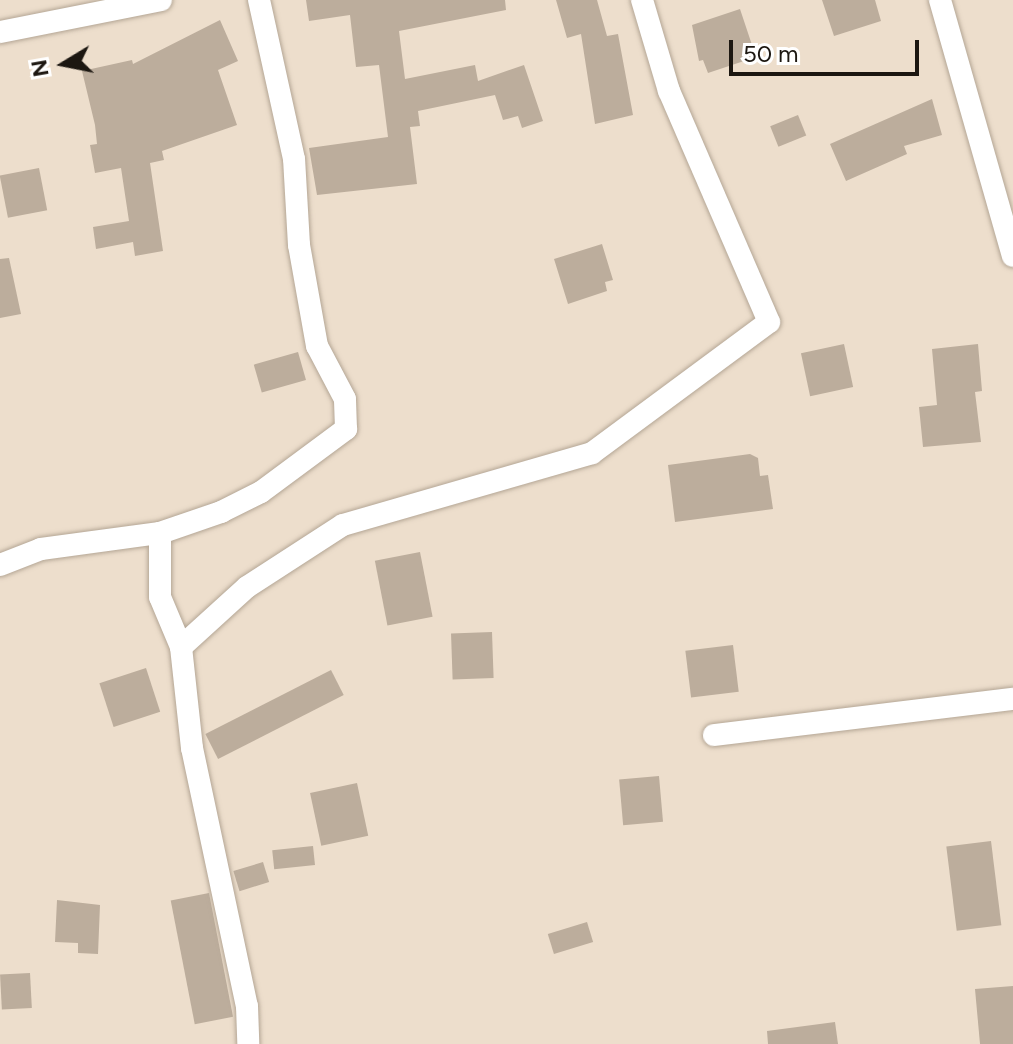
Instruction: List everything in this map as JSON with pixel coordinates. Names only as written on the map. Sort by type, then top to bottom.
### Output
[{"type":"street","points":[[0,32],[161,0]]},
{"type":"street","points":[[0,565],[41,549],[160,533],[261,492],[331,444],[346,429],[349,415],[317,346],[299,245],[294,159],[259,0]]},
{"type":"street","points":[[181,647],[247,587],[343,525],[592,453],[769,322],[669,91],[642,0]]},
{"type":"street","points":[[940,0],[1013,256]]},
{"type":"street","points":[[160,533],[160,597],[181,647],[192,748],[247,1006],[248,1044]]},
{"type":"street","points":[[714,735],[1013,699]]},
{"type":"building","points":[[306,0],[505,0],[506,10],[399,31],[405,79],[475,65],[478,81],[524,65],[543,121],[522,128],[518,116],[503,120],[495,95],[418,111],[420,126],[410,127],[417,184],[317,195],[309,148],[388,137],[379,65],[356,67],[350,15],[309,21]]},
{"type":"building","points":[[556,0],[597,0],[607,36],[618,34],[633,115],[595,124],[581,34],[567,38]]},
{"type":"building","points":[[822,0],[875,0],[881,21],[834,36]]},
{"type":"building","points":[[740,9],[756,57],[708,73],[703,60],[699,61],[692,25]]},
{"type":"building","points":[[220,20],[238,61],[218,70],[237,125],[162,151],[164,160],[150,163],[163,251],[135,256],[133,242],[96,249],[93,227],[129,221],[121,168],[95,173],[90,145],[97,144],[95,125],[82,71],[132,60],[133,64]]},
{"type":"building","points":[[932,99],[942,135],[904,146],[907,154],[846,181],[830,144]]},
{"type":"building","points":[[798,115],[806,135],[778,147],[770,126]]},
{"type":"building","points":[[39,168],[47,210],[8,218],[0,176]]},
{"type":"building","points":[[602,244],[613,280],[605,282],[607,291],[568,304],[554,259]]},
{"type":"building","points":[[9,258],[21,314],[0,318],[0,259]]},
{"type":"building","points":[[844,344],[853,387],[810,396],[801,353]]},
{"type":"building","points":[[978,344],[982,391],[975,392],[981,442],[923,447],[919,407],[937,405],[932,349]]},
{"type":"building","points":[[298,352],[306,380],[262,393],[254,365]]},
{"type":"building","points":[[750,454],[758,458],[760,476],[768,475],[773,509],[675,522],[668,465]]},
{"type":"building","points":[[420,552],[433,617],[387,626],[375,561]]},
{"type":"building","points":[[492,632],[494,678],[453,679],[451,633]]},
{"type":"building","points":[[733,645],[739,692],[691,697],[685,651]]},
{"type":"building","points":[[146,668],[160,712],[114,727],[99,683]]},
{"type":"building","points":[[331,670],[344,695],[218,759],[205,734]]},
{"type":"building","points":[[659,776],[663,822],[623,825],[619,779]]},
{"type":"building","points":[[357,783],[368,836],[321,846],[310,793]]},
{"type":"building","points":[[991,841],[1001,925],[957,931],[946,846]]},
{"type":"building","points":[[313,846],[315,865],[274,869],[272,850]]},
{"type":"building","points":[[263,862],[269,882],[239,891],[233,871]]},
{"type":"building","points":[[209,893],[233,1017],[195,1024],[171,900]]},
{"type":"building","points":[[57,900],[100,905],[98,954],[78,953],[78,943],[55,942]]},
{"type":"building","points":[[587,922],[593,942],[554,954],[548,934]]},
{"type":"building","points":[[30,973],[32,1008],[2,1010],[0,975]]},
{"type":"building","points":[[1013,986],[1013,1044],[980,1044],[975,989]]},
{"type":"building","points":[[835,1022],[838,1044],[768,1044],[767,1031]]}]
